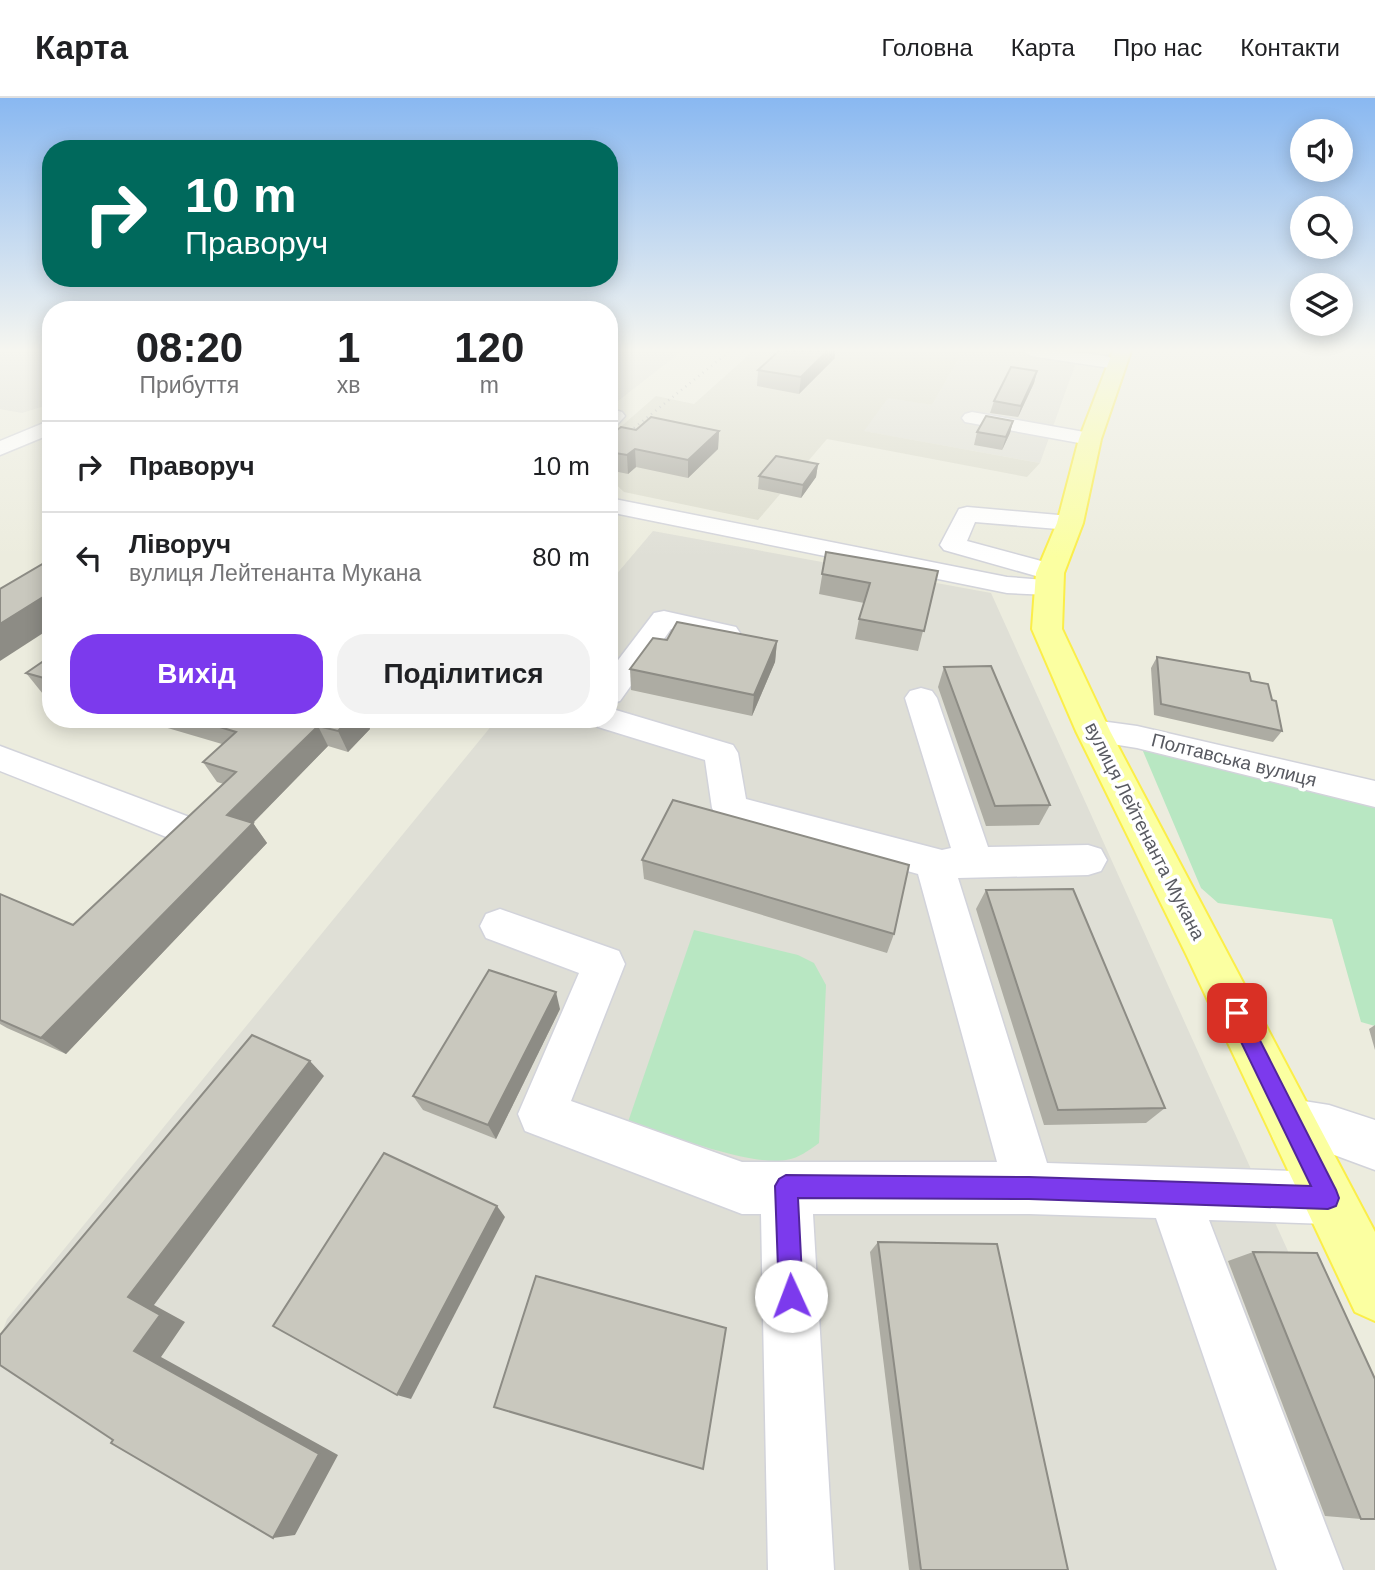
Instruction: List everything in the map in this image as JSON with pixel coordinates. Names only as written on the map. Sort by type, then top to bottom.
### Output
[{"type":"main road","name":"вулиця Лейтенанта Мукана","points":[[1097,420],[1070,523],[1050,580],[1046,629],[1093,731],[1204,947],[1375,1292]]},
{"type":"street","points":[[982,420],[1090,439]]},
{"type":"street","points":[[0,449],[42,430]]},
{"type":"street","points":[[618,507],[1007,585],[1050,580]]},
{"type":"street","points":[[1050,580],[953,545],[967,514],[1070,523]]},
{"type":"street","points":[[618,682],[664,619],[753,639]]},
{"type":"street","points":[[920,698],[974,862]]},
{"type":"street","points":[[618,722],[721,753],[730,808],[934,863],[1088,860]]},
{"type":"street","name":"Полтавська вулиця","points":[[1093,731],[1137,737],[1375,794]]},
{"type":"street","points":[[0,758],[179,828]]},
{"type":"street","points":[[934,863],[1029,1188]]},
{"type":"street","points":[[500,926],[604,964],[542,1114],[742,1188],[1029,1188],[1328,1198]]},
{"type":"street","points":[[1291,1123],[1329,1129],[1375,1145]]},
{"type":"street","points":[[786,1186],[802,1570]]},
{"type":"street","points":[[1172,1191],[1310,1570]]},
{"type":"shaded area","points":[[629,420],[872,420],[864,431],[1040,463],[1027,477],[827,439],[758,520],[624,492],[618,486],[618,429]]},
{"type":"shaded area","points":[[871,420],[1055,420],[1040,463],[863,431]]},
{"type":"shaded area","points":[[653,531],[991,593],[1375,1444],[1375,1570],[0,1570],[0,1338],[7,1319],[490,728],[618,728],[618,572]]},
{"type":"green space","points":[[1137,737],[1375,794],[1375,1026],[1361,1022],[1332,919],[1218,903],[1201,888]]},
{"type":"green space","points":[[694,930],[798,955],[814,963],[826,985],[819,1143],[799,1156],[771,1161],[752,1159],[628,1122]]},
{"type":"building","points":[[648,420],[664,420],[719,431],[688,460],[635,449],[627,455],[618,454],[618,429],[621,427],[636,430]]},
{"type":"building","points":[[984,420],[1013,421],[1006,437],[977,432]]},
{"type":"building","points":[[776,456],[818,464],[803,485],[759,476]]},
{"type":"building","points":[[826,552],[938,571],[924,631],[859,619],[870,583],[822,574]]},
{"type":"building","points":[[42,564],[42,598],[0,624],[0,589]]},
{"type":"building","points":[[677,622],[777,641],[754,695],[630,669],[653,638],[667,640]]},
{"type":"building","points":[[1157,657],[1249,673],[1251,681],[1268,684],[1272,700],[1276,701],[1282,731],[1161,704]]},
{"type":"building","points":[[42,662],[42,677],[26,673]]},
{"type":"building","points":[[991,666],[1050,805],[995,806],[944,667]]},
{"type":"building","points":[[223,728],[316,728],[227,815],[253,823],[41,1038],[0,1020],[0,894],[73,925],[236,772],[203,762],[236,732]]},
{"type":"building","points":[[673,800],[909,865],[894,934],[642,860]]},
{"type":"building","points":[[1073,889],[1165,1108],[1058,1110],[986,890]]},
{"type":"building","points":[[489,970],[556,992],[488,1125],[413,1096]]},
{"type":"building","points":[[252,1035],[310,1061],[128,1297],[160,1315],[134,1351],[319,1454],[273,1538],[111,1443],[113,1440],[0,1365],[0,1335]]},
{"type":"building","points":[[384,1153],[497,1206],[397,1395],[273,1326]]},
{"type":"building","points":[[878,1242],[997,1244],[1068,1570],[921,1570]]},
{"type":"building","points":[[1253,1252],[1317,1253],[1375,1379],[1375,1519],[1361,1519]]},
{"type":"building","points":[[536,1276],[726,1328],[703,1469],[494,1407]]},
{"type":"railway","points":[[634,428],[644,420]]},
{"type":"route","points":[[791,1296],[786,1186],[1172,1191],[1328,1198],[1237,1013]]}]
